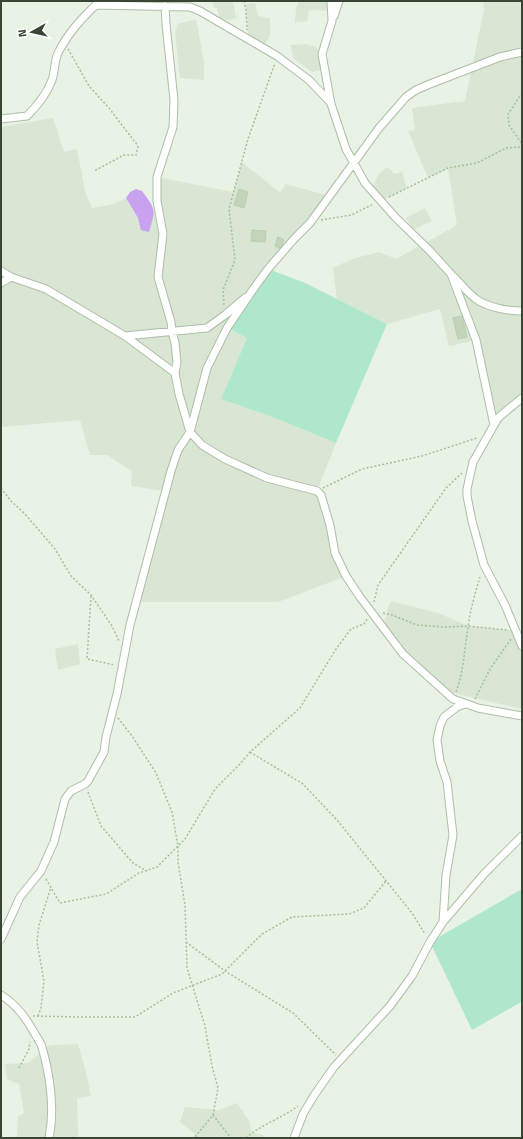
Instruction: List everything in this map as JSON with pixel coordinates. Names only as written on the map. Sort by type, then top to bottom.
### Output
[{"type":"street","points":[[331,1],[332,21]]},
{"type":"street","points":[[339,1],[322,54],[331,104],[346,149],[353,164],[365,183],[396,218],[430,251],[467,291],[479,301],[497,308],[522,311]]},
{"type":"street","points":[[1,118],[27,116],[38,104],[52,80],[57,55],[70,32],[98,3],[190,7],[195,9],[277,56],[309,80],[331,104]]},
{"type":"street","points":[[165,6],[174,100],[173,127],[157,177],[157,201],[163,234],[158,276],[171,322],[177,362],[175,373],[179,394],[190,432],[203,446],[225,459],[267,478],[317,491],[321,495],[330,525],[335,553],[346,576],[403,654],[453,699],[478,708],[522,716]]},
{"type":"street","points":[[1,939],[20,897],[40,871],[54,842],[65,799],[71,791],[85,784],[104,752],[106,737],[123,667],[130,625],[165,491],[178,450],[190,432],[207,368],[227,328],[252,291],[294,238],[310,223],[379,128],[406,98],[416,90],[500,57],[522,52]]},
{"type":"street","points":[[1,271],[11,277],[46,289],[125,336],[175,373]]},
{"type":"street","points":[[451,274],[476,340],[494,425]]},
{"type":"street","points":[[1,283],[11,277]]},
{"type":"street","points":[[125,336],[207,328],[225,315],[252,291]]},
{"type":"street","points":[[522,398],[499,417],[488,434],[473,462],[467,489],[472,521],[484,565],[505,605],[522,646]]},
{"type":"street","points":[[443,922],[446,875],[453,835],[447,782],[440,761],[437,740],[440,726],[444,717],[457,707],[465,704]]},
{"type":"street","points":[[294,1138],[303,1114],[315,1094],[334,1067],[390,1006],[412,976],[430,942],[443,922],[484,874],[522,836]]},
{"type":"street","points":[[1,995],[24,1014],[40,1043],[48,1075],[52,1116],[49,1138]]},
{"type":"path","points":[[244,1],[248,38]]},
{"type":"path","points":[[65,42],[89,86],[109,108],[138,146],[136,155],[124,155],[94,171]]},
{"type":"path","points":[[225,315],[222,290],[235,260],[229,209],[248,139],[277,56]]},
{"type":"path","points":[[522,93],[508,114],[509,125],[522,144]]},
{"type":"path","points":[[310,223],[351,215],[448,168],[477,163],[506,148],[522,147]]},
{"type":"path","points":[[317,491],[362,469],[422,456],[488,434]]},
{"type":"path","points":[[40,871],[60,903],[106,894],[139,874],[157,867],[185,839],[215,790],[250,752],[300,708],[336,649],[351,629],[364,624],[371,611],[378,586],[446,488],[462,472]]},
{"type":"path","points":[[1,488],[11,502],[25,514],[56,549],[71,576],[92,594],[112,626],[125,653]]},
{"type":"path","points":[[453,699],[462,676],[468,626],[484,565]]},
{"type":"path","points":[[92,594],[88,624],[87,659],[123,667]]},
{"type":"path","points":[[371,611],[392,615],[417,625],[444,627],[468,626],[516,631],[490,669],[476,698],[465,704]]},
{"type":"path","points":[[113,712],[132,736],[156,773],[172,812],[178,846],[178,862],[185,905],[187,968],[205,1026],[212,1066],[218,1088],[213,1115],[194,1138]]},
{"type":"path","points":[[250,752],[303,784],[338,820],[412,913],[430,942]]},
{"type":"path","points":[[85,784],[101,826],[133,863],[148,871]]},
{"type":"path","points":[[24,1014],[37,1016],[135,1017],[173,993],[222,974],[262,934],[292,917],[349,914],[364,908],[386,881]]},
{"type":"path","points":[[37,1016],[41,1008],[44,981],[38,942],[39,925],[51,887]]},
{"type":"path","points":[[186,942],[225,971],[293,1013],[342,1060]]},
{"type":"path","points":[[19,1068],[29,1049],[30,1042]]},
{"type":"path","points":[[246,1138],[257,1129],[290,1112],[303,1103]]},
{"type":"path","points":[[213,1115],[231,1138]]},
{"type":"shaded area","points":[[213,1],[233,1],[236,18],[220,22],[217,8],[214,8]]},
{"type":"shaded area","points":[[299,1],[331,1],[332,11],[309,10],[307,21],[295,22],[296,9]]},
{"type":"shaded area","points":[[483,1],[522,1],[522,399],[494,425],[476,340],[449,346],[440,309],[387,324],[337,299],[333,268],[352,259],[379,252],[396,259],[457,225],[448,168],[428,178],[408,131],[415,130],[412,108],[465,101],[484,10]]},
{"type":"shaded area","points":[[255,3],[258,16],[270,18],[270,36],[263,47],[248,38],[246,4]]},
{"type":"shaded area","points":[[196,19],[204,62],[204,80],[180,78],[175,32],[178,24]]},
{"type":"shaded area","points":[[306,44],[315,47],[322,54],[325,70],[312,72],[293,58],[291,45]]},
{"type":"shaded area","points":[[53,118],[64,152],[77,149],[85,191],[92,208],[114,204],[126,198],[138,219],[149,231],[157,201],[157,177],[233,192],[242,162],[280,193],[286,184],[329,196],[294,239],[228,329],[247,338],[221,399],[270,416],[336,443],[317,491],[346,576],[278,602],[137,602],[165,491],[131,486],[132,471],[107,455],[90,455],[80,420],[1,427],[1,127]]},
{"type":"shaded area","points":[[387,167],[395,174],[402,172],[407,188],[381,201],[371,190],[379,174]]},
{"type":"shaded area","points":[[136,189],[142,191],[152,206],[154,214],[149,232],[141,230],[138,218],[126,198],[130,192]]},
{"type":"shaded area","points":[[425,208],[432,221],[413,230],[406,218]]},
{"type":"shaded area","points":[[390,601],[438,613],[468,626],[516,631],[522,646],[522,709],[453,693],[432,680],[383,627]]},
{"type":"shaded area","points":[[78,644],[80,664],[58,670],[55,649]]},
{"type":"shaded area","points":[[78,1044],[91,1096],[77,1098],[78,1138],[17,1138],[18,1116],[24,1113],[19,1084],[7,1079],[5,1064],[28,1063],[50,1045]]},
{"type":"shaded area","points":[[237,1103],[249,1121],[252,1133],[263,1135],[266,1138],[195,1138],[195,1134],[180,1122],[185,1107],[219,1110]]},
{"type":"green space","points":[[268,269],[303,282],[387,324],[336,443],[270,416],[221,399],[247,338],[227,328]]},
{"type":"green space","points":[[522,889],[522,1003],[521,1002],[472,1030],[430,942]]},
{"type":"building","points":[[239,189],[248,192],[244,208],[234,205]]},
{"type":"building","points":[[252,230],[266,231],[265,242],[251,241]]},
{"type":"building","points":[[278,237],[284,240],[281,249],[275,246]]},
{"type":"building","points":[[462,316],[467,337],[458,339],[453,318]]}]
